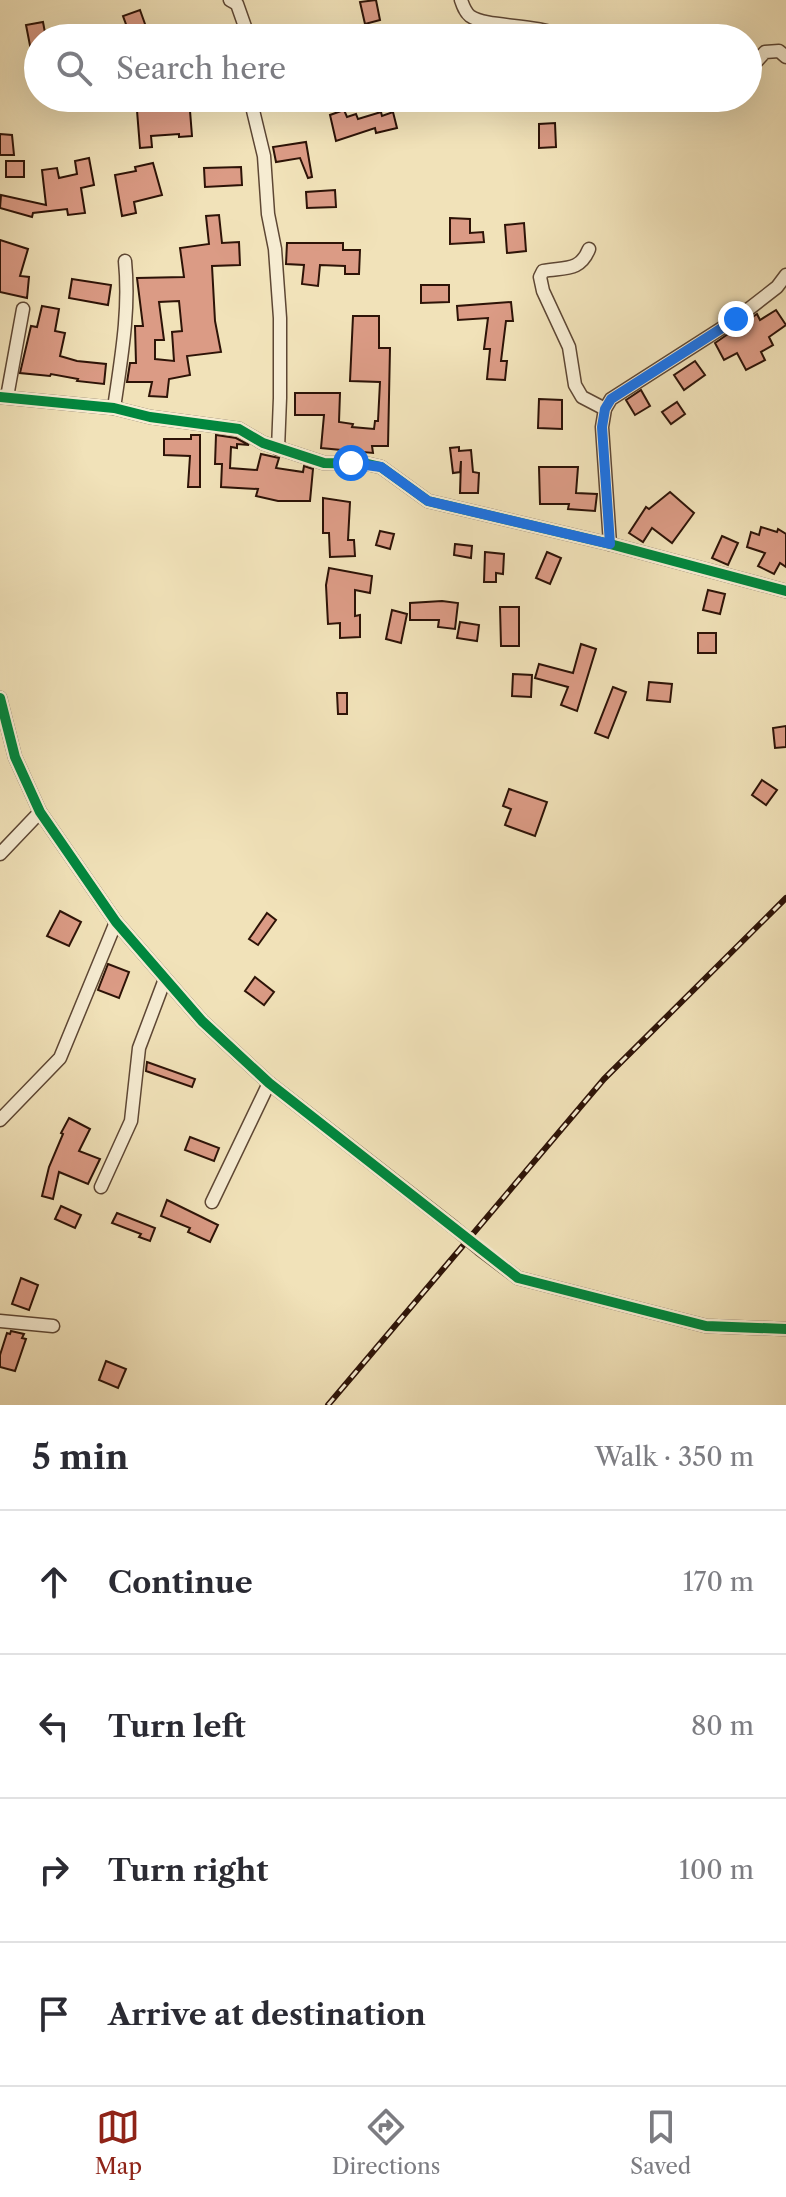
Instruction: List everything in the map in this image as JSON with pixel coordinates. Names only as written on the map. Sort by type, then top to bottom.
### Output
[{"type":"street","points":[[230,0],[237,4],[244,24]]},
{"type":"street","points":[[461,0],[467,14],[475,19],[507,24]]},
{"type":"street","points":[[762,55],[765,52],[779,51],[786,57]]},
{"type":"street","points":[[253,112],[264,156],[268,214],[275,249],[280,318],[278,449]]},
{"type":"street","points":[[589,249],[576,268],[543,271],[540,277],[543,291],[569,347],[575,385],[582,397],[605,409]]},
{"type":"street","points":[[114,408],[126,322],[128,290],[125,261]]},
{"type":"street","points":[[610,544],[602,427],[605,409],[611,399],[736,319],[777,287],[786,275]]},
{"type":"street","points":[[23,309],[3,397],[114,408],[172,421],[239,429],[278,449],[324,463],[381,467],[428,501],[610,544],[786,591]]},
{"type":"street","points":[[0,698],[15,757],[40,812],[116,922],[202,1021],[269,1083],[518,1278],[706,1326],[786,1329]]},
{"type":"street","points":[[0,854],[40,812]]},
{"type":"street","points":[[0,1120],[60,1058],[116,922]]},
{"type":"street","points":[[101,1187],[131,1121],[139,1048],[165,979]]},
{"type":"street","points":[[212,1202],[269,1083]]},
{"type":"street","points":[[0,1321],[53,1326]]},
{"type":"building","points":[[376,0],[380,20],[365,24],[360,2]]},
{"type":"building","points":[[140,10],[145,24],[126,24],[123,16]]},
{"type":"building","points":[[137,112],[190,112],[192,136],[151,136],[152,147],[140,148]]},
{"type":"building","points":[[345,112],[347,117],[356,114],[358,119],[393,112],[397,128],[376,133],[375,128],[336,141],[330,115]]},
{"type":"building","points":[[555,123],[556,147],[539,148],[539,124]]},
{"type":"building","points":[[0,134],[12,135],[14,155],[0,155]]},
{"type":"building","points":[[306,142],[312,177],[308,178],[300,158],[276,162],[273,147]]},
{"type":"building","points":[[89,158],[94,185],[81,188],[85,213],[68,215],[67,209],[33,213],[32,217],[0,208],[1,195],[46,205],[42,170],[57,168],[59,178],[77,174],[75,161]]},
{"type":"building","points":[[6,161],[24,161],[24,177],[6,177]]},
{"type":"building","points":[[153,163],[162,195],[134,202],[136,213],[122,216],[115,175],[136,171],[135,167]]},
{"type":"building","points":[[241,167],[242,185],[205,187],[204,168]]},
{"type":"building","points":[[335,190],[336,207],[307,208],[306,192]]},
{"type":"building","points":[[219,215],[222,243],[239,242],[240,265],[212,266],[215,321],[221,352],[187,356],[190,375],[169,379],[167,397],[149,396],[152,382],[127,382],[130,363],[136,363],[135,326],[143,326],[137,278],[184,277],[180,248],[209,244],[206,216]],"holes":[[[179,301],[182,331],[172,332],[174,361],[155,359],[155,340],[164,340],[159,302]]]},
{"type":"building","points":[[450,218],[470,219],[470,233],[483,232],[484,242],[450,244]]},
{"type":"building","points":[[524,223],[526,251],[507,253],[505,225]]},
{"type":"building","points":[[0,240],[28,249],[20,276],[29,277],[27,298],[0,292]]},
{"type":"building","points":[[287,243],[343,243],[343,250],[360,250],[359,274],[345,274],[345,266],[320,265],[318,286],[302,284],[304,265],[286,264]]},
{"type":"building","points":[[72,279],[111,285],[108,305],[69,298]]},
{"type":"building","points":[[421,285],[449,285],[449,302],[421,303]]},
{"type":"building","points":[[511,302],[513,321],[506,321],[501,361],[507,361],[505,380],[487,379],[490,349],[484,349],[488,318],[458,320],[457,306]]},
{"type":"building","points":[[42,306],[59,309],[55,331],[65,333],[60,356],[106,364],[104,384],[51,374],[20,373],[31,326],[37,327]]},
{"type":"building","points":[[776,310],[786,325],[769,337],[773,345],[761,352],[765,360],[746,370],[737,353],[724,360],[715,343],[757,314],[760,320]]},
{"type":"building","points":[[353,316],[379,316],[379,348],[390,348],[388,446],[372,446],[373,453],[321,448],[324,415],[295,415],[295,393],[340,393],[339,422],[374,429],[375,421],[378,421],[380,382],[350,381]]},
{"type":"building","points":[[695,361],[705,375],[684,390],[674,375]]},
{"type":"building","points":[[641,390],[650,406],[635,415],[626,400]]},
{"type":"building","points":[[539,399],[562,400],[562,429],[538,428]]},
{"type":"building","points":[[677,402],[685,414],[671,424],[662,412]]},
{"type":"building","points":[[191,435],[200,435],[200,487],[188,487],[190,456],[164,455],[164,439],[191,439]]},
{"type":"building","points":[[216,435],[236,438],[249,445],[231,447],[230,468],[257,470],[261,454],[279,458],[276,468],[303,472],[304,466],[313,469],[310,501],[278,501],[256,496],[258,489],[221,487],[222,464],[215,464]]},
{"type":"building","points":[[459,447],[459,451],[471,450],[473,472],[479,473],[478,493],[460,493],[461,461],[460,472],[453,473],[450,448]]},
{"type":"building","points":[[539,467],[578,467],[576,493],[597,494],[595,511],[568,509],[569,504],[540,504]]},
{"type":"building","points":[[670,492],[694,513],[672,543],[652,528],[643,542],[629,533],[646,507],[649,509]]},
{"type":"building","points":[[323,498],[350,502],[348,540],[354,540],[355,556],[330,557],[329,533],[323,533]]},
{"type":"building","points":[[761,527],[777,532],[778,529],[786,534],[786,567],[780,563],[774,574],[758,566],[765,553],[747,547],[751,532],[759,535]]},
{"type":"building","points":[[380,531],[394,534],[390,549],[376,545]]},
{"type":"building","points":[[722,536],[738,543],[728,565],[712,558]]},
{"type":"building","points":[[455,544],[472,546],[471,558],[454,555]]},
{"type":"building","points":[[485,552],[504,554],[503,574],[496,573],[496,582],[484,582]]},
{"type":"building","points":[[547,552],[561,558],[550,584],[536,578]]},
{"type":"building","points":[[329,568],[372,576],[370,593],[355,590],[355,616],[360,615],[360,637],[340,638],[340,623],[328,624],[326,585]]},
{"type":"building","points":[[708,590],[725,594],[720,614],[703,610]]},
{"type":"building","points":[[410,603],[458,603],[455,629],[438,627],[439,620],[410,620]]},
{"type":"building","points":[[500,607],[519,607],[519,646],[501,646]]},
{"type":"building","points":[[392,610],[407,614],[401,643],[386,639]]},
{"type":"building","points":[[460,622],[479,625],[477,641],[457,638]]},
{"type":"building","points":[[698,633],[716,633],[716,653],[698,653]]},
{"type":"building","points":[[581,644],[596,649],[577,711],[561,705],[568,687],[535,678],[539,664],[573,673]]},
{"type":"building","points":[[513,674],[532,675],[531,697],[512,696]]},
{"type":"building","points":[[649,682],[672,684],[670,702],[647,700]]},
{"type":"building","points":[[613,687],[626,692],[608,738],[595,733]]},
{"type":"building","points":[[337,693],[347,693],[347,714],[338,714]]},
{"type":"building","points":[[786,726],[786,747],[775,748],[773,728]]},
{"type":"building","points":[[762,780],[777,790],[766,805],[752,795]]},
{"type":"building","points":[[509,789],[547,802],[535,836],[505,825],[511,809],[503,806]]},
{"type":"building","points":[[60,911],[81,922],[69,946],[47,936]]},
{"type":"building","points":[[267,913],[276,920],[258,945],[249,939]]},
{"type":"building","points":[[108,964],[129,972],[119,998],[98,990]]},
{"type":"building","points":[[255,977],[274,992],[264,1005],[245,991]]},
{"type":"building","points":[[147,1062],[195,1079],[192,1087],[146,1071]]},
{"type":"building","points":[[69,1118],[90,1129],[79,1151],[100,1159],[88,1184],[59,1172],[53,1199],[42,1196],[49,1167]]},
{"type":"building","points":[[190,1137],[219,1148],[214,1161],[185,1150]]},
{"type":"building","points":[[167,1200],[218,1225],[210,1242],[188,1232],[190,1228],[161,1216]]},
{"type":"building","points":[[61,1206],[81,1215],[75,1228],[55,1219]]},
{"type":"building","points":[[117,1213],[155,1228],[150,1241],[139,1237],[141,1234],[112,1223]]},
{"type":"building","points":[[21,1278],[38,1285],[29,1310],[12,1304]]},
{"type":"building","points":[[7,1333],[24,1334],[22,1338],[26,1339],[15,1371],[0,1367],[0,1355]]},
{"type":"building","points":[[106,1361],[126,1369],[118,1388],[99,1380]]},
{"type":"railway","points":[[328,1405],[604,1079],[786,898]]},
{"type":"cycle path","points":[[0,397],[114,408],[150,417],[239,429],[263,443],[324,463],[381,467],[428,501],[610,544],[786,591]]},
{"type":"cycle path","points":[[0,698],[15,757],[40,812],[116,922],[202,1021],[269,1083],[518,1278],[706,1326],[786,1329]]},
{"type":"route","points":[[351,463],[381,467],[428,501],[610,544],[602,427],[605,409],[611,399],[736,319]]}]
